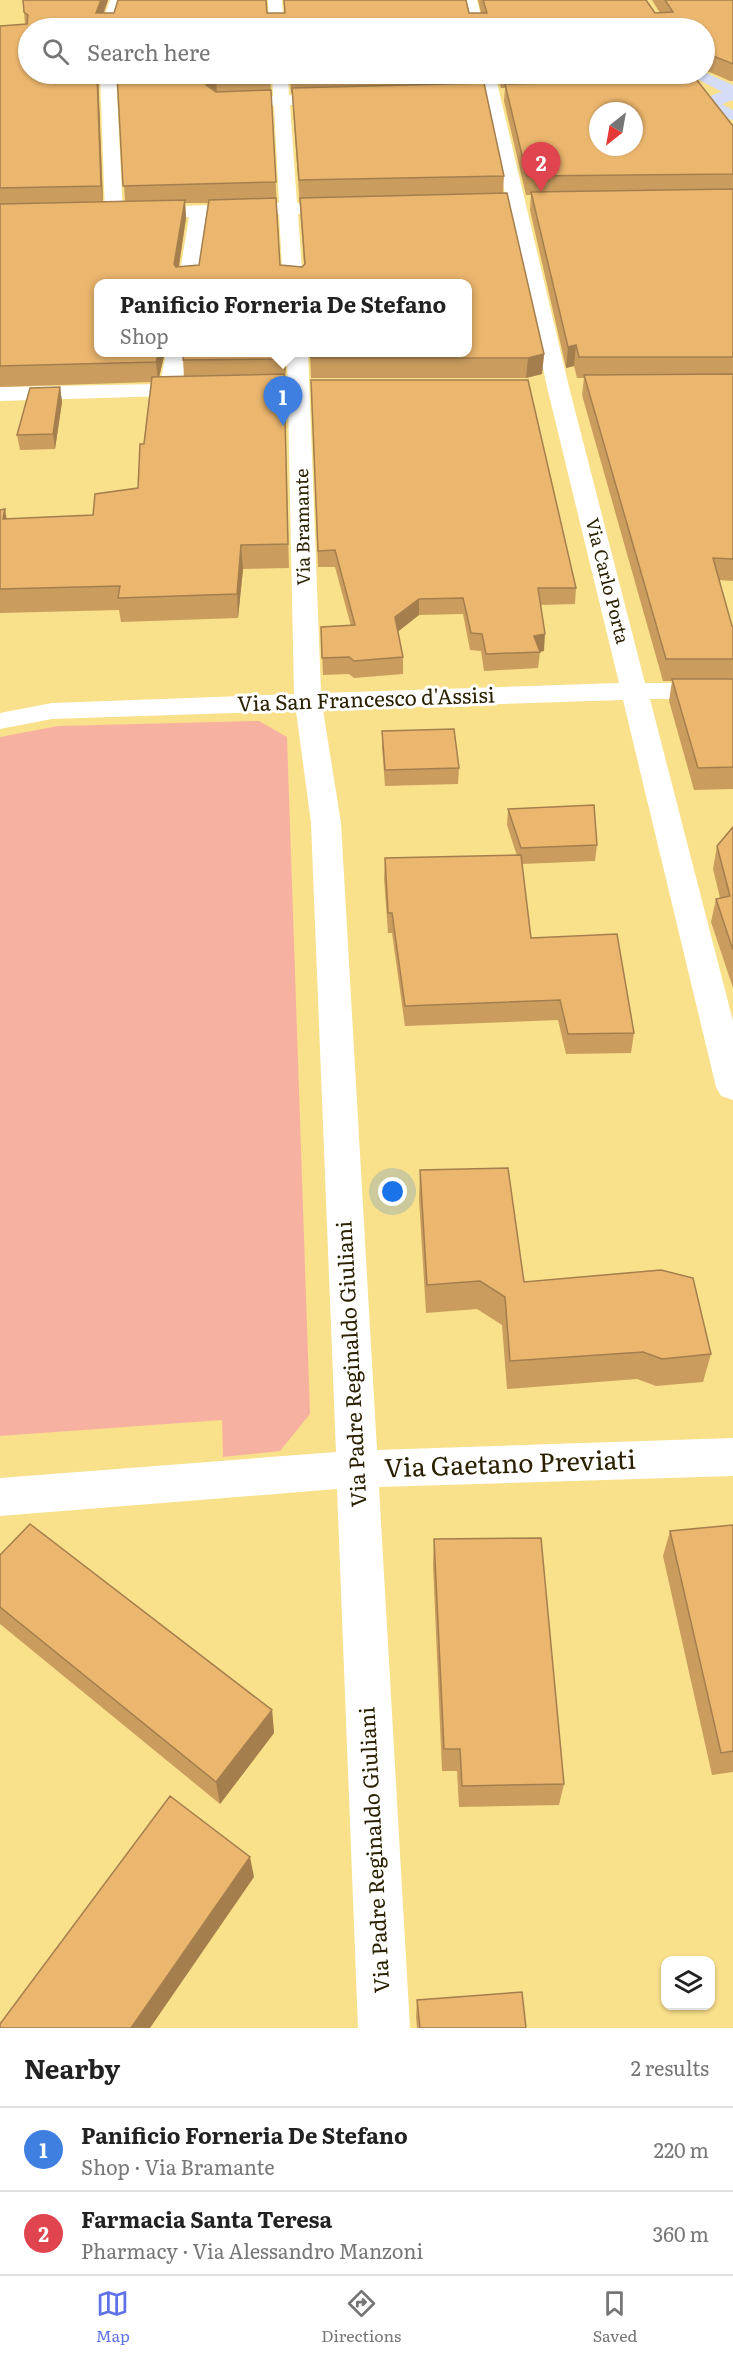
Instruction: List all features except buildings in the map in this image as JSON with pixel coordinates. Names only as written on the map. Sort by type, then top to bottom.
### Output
[{"type":"main road","points":[[711,96],[733,93]]},
{"type":"main road","points":[[711,96],[733,93]]},
{"type":"street","points":[[111,18],[117,0]]},
{"type":"street","points":[[275,0],[276,18]]},
{"type":"street","points":[[470,0],[474,18]]},
{"type":"street","points":[[108,84],[114,213]]},
{"type":"street","points":[[281,84],[293,279]]},
{"type":"street","name":"Via Carlo Porta","points":[[493,84],[498,94],[516,203],[556,387],[635,691],[733,1087]]},
{"type":"street","points":[[469,95],[498,94]]},
{"type":"street","points":[[217,102],[352,99]]},
{"type":"street","points":[[494,203],[539,202]]},
{"type":"street","points":[[91,213],[199,213],[368,207]]},
{"type":"street","points":[[189,279],[199,213]]},
{"type":"street","points":[[171,390],[176,357]]},
{"type":"street","name":"Via Bramante","points":[[297,357],[308,702]]},
{"type":"street","points":[[0,394],[217,389]]},
{"type":"street","name":"Via San Francesco d'Assisi","points":[[0,721],[52,711],[635,691],[733,691]]},
{"type":"street","name":"Via Padre Reginaldo Giuliani","points":[[308,702],[326,823],[384,2028]]},
{"type":"street","name":"Via Gaetano Previati","points":[[0,1497],[357,1469],[733,1457]]},
{"type":"shaded area","points":[[259,721],[287,737],[310,1414],[280,1451],[223,1457],[222,1420],[0,1436],[0,737],[58,726]]},
{"type":"place","name":"Farmacia Santa Teresa","points":[[541,192]]},
{"type":"place","name":"Panificio Forneria De Stefano","points":[[283,426]]}]
